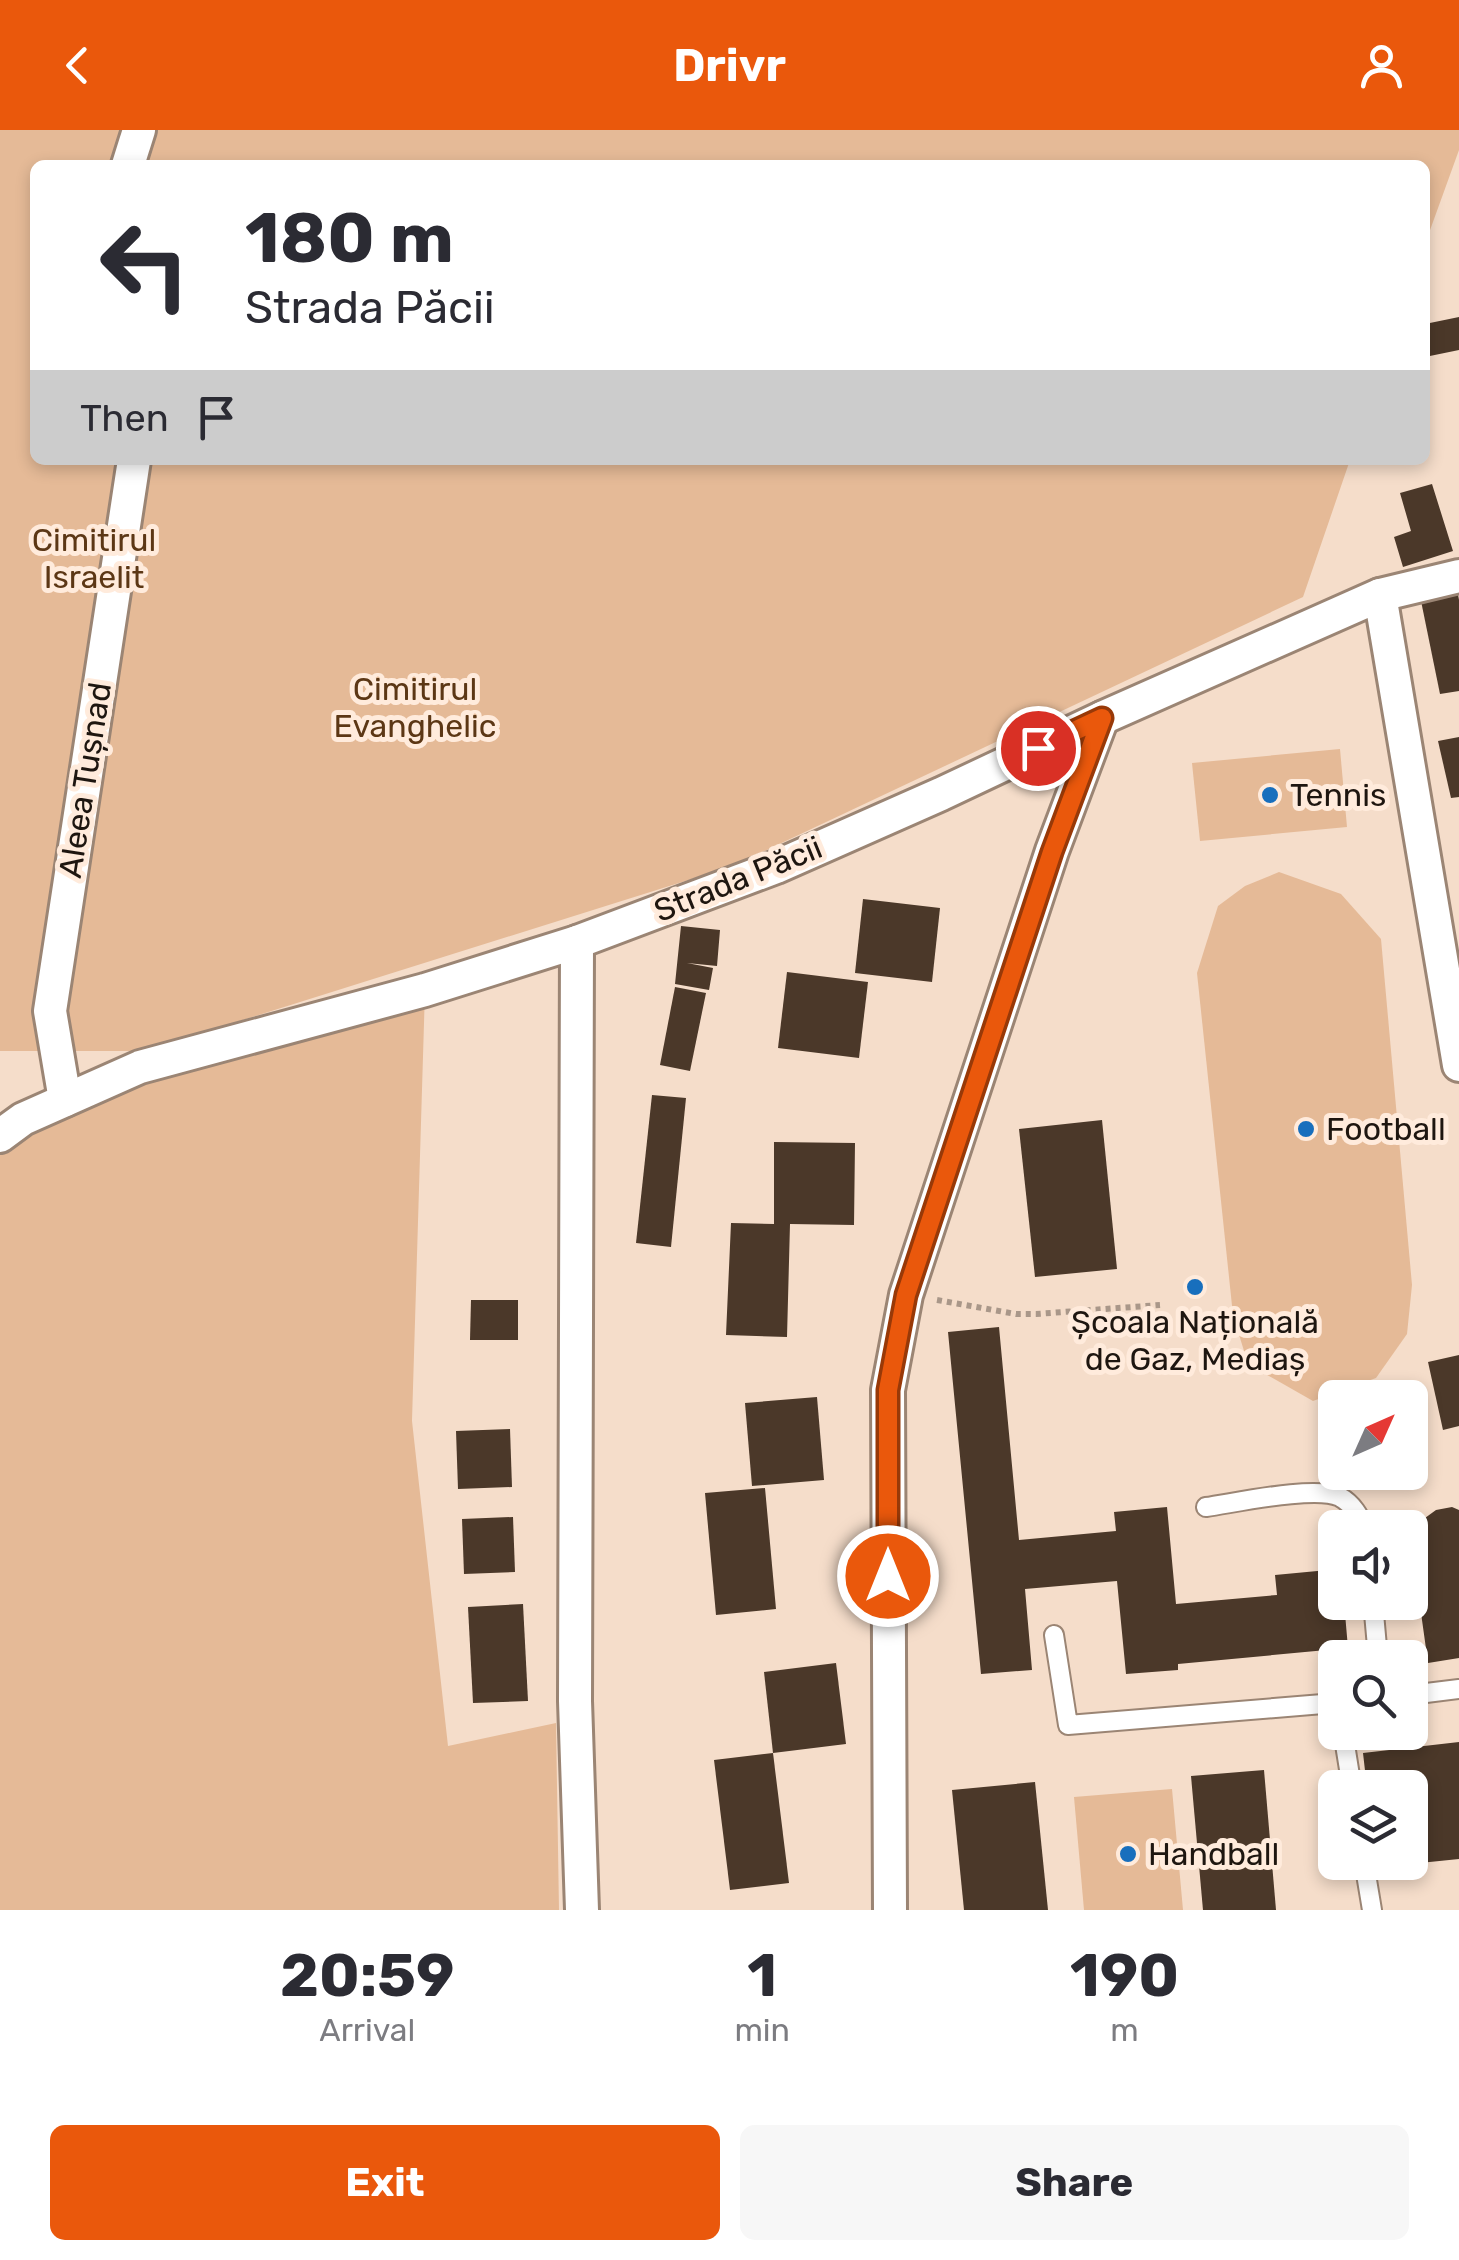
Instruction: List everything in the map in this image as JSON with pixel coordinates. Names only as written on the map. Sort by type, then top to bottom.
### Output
[{"type":"street","points":[[130,160],[139,130]]},
{"type":"street","name":"Aleea Tușnad","points":[[65,1100],[50,1011],[133,465]]},
{"type":"street","name":"Strada Păcii","points":[[0,1136],[23,1118],[140,1067],[425,990],[577,942],[776,867],[1380,595],[1459,576]]},
{"type":"street","points":[[1380,595],[1459,1065]]},
{"type":"street","points":[[890,1910],[888,1390],[906,1295],[1052,852],[1102,718]]},
{"type":"street","points":[[577,942],[576,1700],[582,1910]]},
{"type":"lane","points":[[1206,1507],[1318,1492],[1337,1495],[1354,1510]]},
{"type":"lane","points":[[1054,1635],[1068,1725],[1318,1704]]},
{"type":"lane","points":[[1428,1693],[1459,1689]]},
{"type":"lane","points":[[1367,1880],[1372,1910]]},
{"type":"path","points":[[906,1295],[1016,1314],[1160,1305]]},
{"type":"green space","name":"Cimitirul Evanghelic","points":[[0,130],[1459,130],[1459,150],[1430,230],[1430,160],[30,160],[30,465],[1348,465],[1303,597],[733,866],[144,1051],[0,1051]]},
{"type":"green space","name":"Tennis","points":[[1340,749],[1347,827],[1200,841],[1192,763]]},
{"type":"green space","name":"Football","points":[[1279,872],[1341,894],[1381,939],[1412,1285],[1407,1334],[1376,1378],[1318,1380],[1318,1399],[1313,1401],[1248,1364],[1233,1315],[1197,973],[1218,906],[1245,886]]},
{"type":"green space","points":[[425,990],[412,1421],[448,1746],[556,1723],[559,1910],[0,1910],[0,1136],[23,1119]]},
{"type":"green space","name":"Handball","points":[[1172,1789],[1183,1910],[1084,1910],[1074,1797]]},
{"type":"building","points":[[1459,317],[1459,350],[1430,356],[1430,323]]},
{"type":"building","points":[[1432,484],[1453,551],[1403,567],[1394,537],[1411,531],[1400,493]]},
{"type":"building","points":[[1457,589],[1459,691],[1440,694],[1420,596]]},
{"type":"building","points":[[1459,737],[1459,797],[1451,798],[1438,741]]},
{"type":"building","points":[[863,899],[940,908],[932,982],[855,973]]},
{"type":"building","points":[[681,926],[720,930],[717,966],[687,963],[713,968],[709,990],[675,984]]},
{"type":"building","points":[[787,972],[868,982],[859,1058],[778,1048]]},
{"type":"building","points":[[675,987],[706,993],[690,1071],[660,1065]]},
{"type":"building","points":[[652,1095],[686,1098],[671,1247],[636,1243]]},
{"type":"building","points":[[1102,1120],[1117,1269],[1035,1277],[1019,1129]]},
{"type":"building","points":[[774,1142],[855,1143],[854,1225],[790,1224],[787,1337],[726,1335],[731,1223],[774,1224]]},
{"type":"building","points":[[471,1300],[518,1300],[518,1340],[470,1340]]},
{"type":"building","points":[[999,1327],[1019,1540],[1116,1531],[1114,1512],[1167,1507],[1176,1604],[1277,1595],[1275,1575],[1318,1571],[1318,1620],[1346,1620],[1347,1640],[1318,1640],[1318,1651],[1178,1664],[1178,1670],[1126,1674],[1117,1581],[1025,1589],[1032,1670],[981,1674],[948,1332]]},
{"type":"building","points":[[1459,1355],[1459,1426],[1443,1430],[1428,1362]]},
{"type":"building","points":[[817,1397],[824,1480],[752,1486],[745,1403]]},
{"type":"building","points":[[510,1429],[512,1487],[458,1489],[456,1431]]},
{"type":"building","points":[[765,1488],[776,1609],[716,1615],[705,1493]]},
{"type":"building","points":[[1436,1510],[1459,1510],[1459,1658],[1428,1663],[1428,1640],[1425,1640],[1422,1620],[1428,1620],[1428,1516]]},
{"type":"building","points":[[513,1517],[515,1572],[464,1574],[462,1519]]},
{"type":"building","points":[[523,1604],[528,1701],[473,1703],[468,1607]]},
{"type":"building","points":[[836,1663],[846,1744],[773,1753],[764,1672]]},
{"type":"building","points":[[1459,1742],[1459,1859],[1428,1862],[1428,1770],[1365,1770],[1363,1753],[1428,1750],[1428,1746]]},
{"type":"building","points":[[773,1753],[789,1883],[730,1890],[714,1760]]},
{"type":"building","points":[[1264,1770],[1276,1910],[1203,1910],[1191,1776]]},
{"type":"building","points":[[1035,1782],[1048,1910],[964,1910],[952,1790]]},
{"type":"place","name":"Tennis","points":[[1270,795]]},
{"type":"place","name":"Football","points":[[1306,1129]]},
{"type":"place","name":"Școala Națională de Gaz, Mediaș","points":[[1195,1287]]},
{"type":"place","name":"Handball","points":[[1128,1854]]},
{"type":"route","points":[[888,1576],[888,1390],[906,1295],[1052,852],[1102,718],[1038,748]]},
{"type":"park label","name":"Cimitirul Israelit","points":[[94,558]]}]
